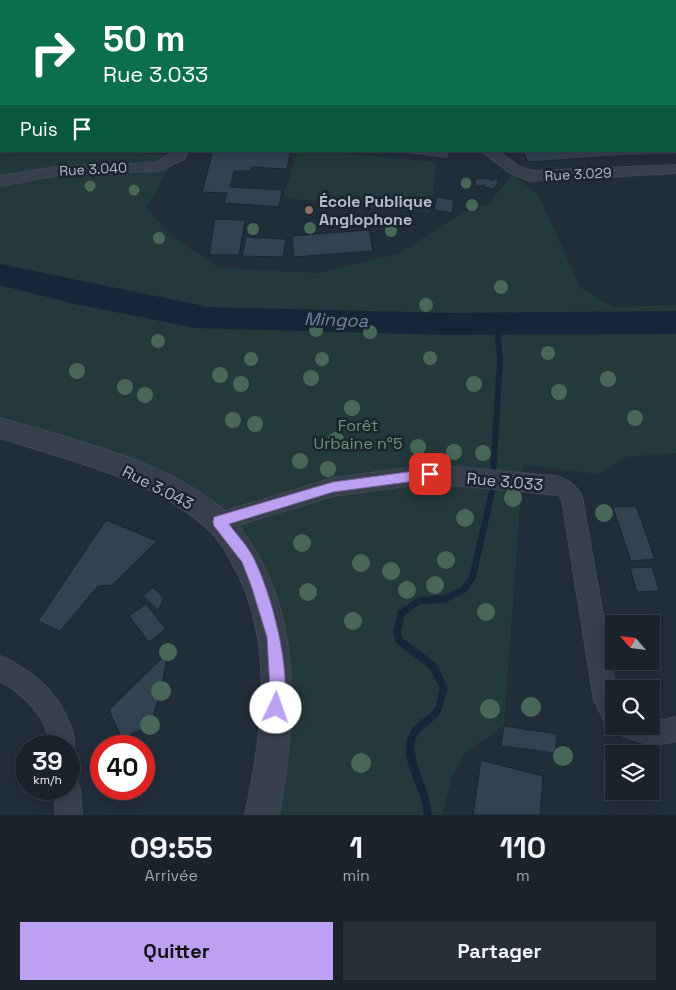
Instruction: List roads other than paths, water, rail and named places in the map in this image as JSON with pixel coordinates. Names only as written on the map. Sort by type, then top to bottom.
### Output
[{"type":"street","name":"Rue 3.040","points":[[0,181],[62,170],[160,167],[179,156],[181,152]]},
{"type":"street","name":"Rue 3.029","points":[[489,152],[515,170],[530,176],[676,168]]},
{"type":"street","name":"Rue 3.043","points":[[0,428],[125,468],[175,492],[219,522],[247,558],[258,585],[274,637],[277,689],[269,783],[262,815]]},
{"type":"street","name":"Rue 3.033","points":[[219,522],[333,487],[430,474],[556,485],[566,489],[572,497],[605,694]]},
{"type":"street","points":[[0,668],[30,687],[47,706],[63,735]]},
{"type":"street","points":[[660,735],[676,729]]},
{"type":"street","points":[[68,800],[69,815]]},
{"type":"water","name":"Mingoa","points":[[0,264],[208,307],[448,313],[676,311],[676,334],[446,335],[196,328],[75,304],[0,285]]},
{"type":"waterway","points":[[428,815],[427,806],[413,767],[410,748],[411,739],[416,730],[437,711],[444,688],[433,666],[399,640],[397,632],[401,614],[419,601],[445,599],[463,590],[472,578],[492,491],[500,360],[497,327]]},
{"type":"place","name":"École Publique Anglophone","points":[[309,210]]},
{"type":"park label","name":"Forêt Urbaine n°5","points":[[358,434]]}]
